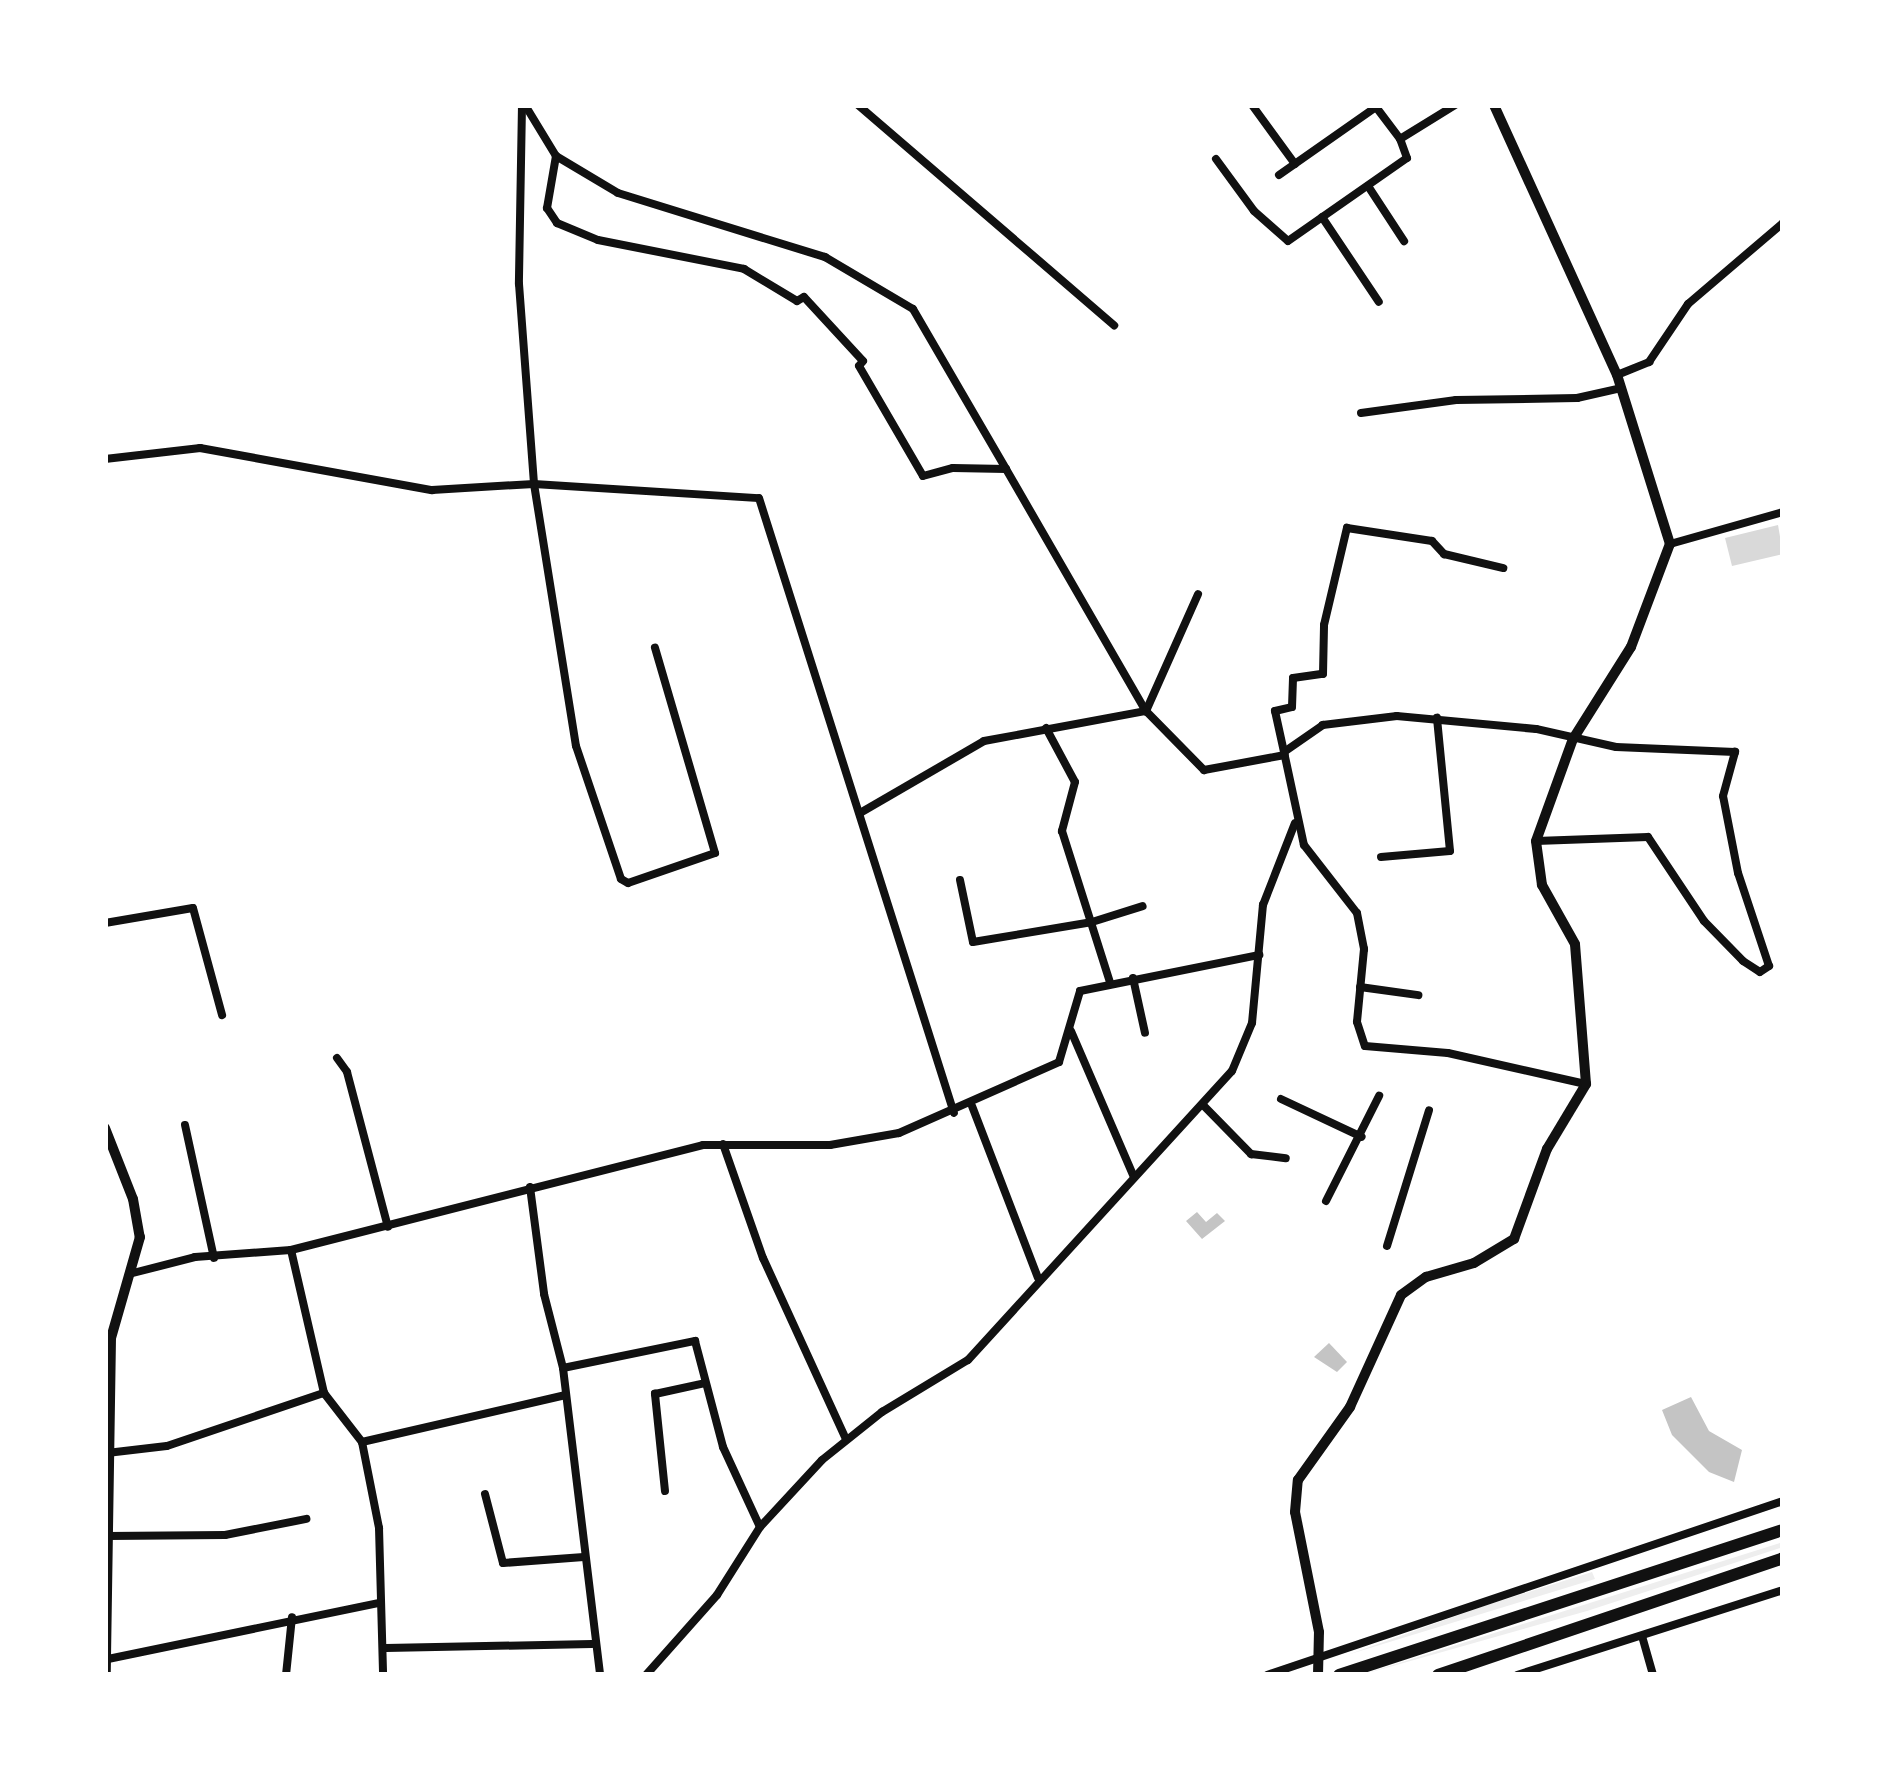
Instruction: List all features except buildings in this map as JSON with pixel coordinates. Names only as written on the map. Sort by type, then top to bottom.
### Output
[{"type":"highway","points":[[1339,1675],[1783,1530]]},
{"type":"highway","points":[[1438,1675],[1783,1558]]},
{"type":"main road","points":[[1318,1675],[1320,1658],[1295,1512],[1298,1480],[1350,1407],[1402,1295],[1426,1277],[1474,1263],[1514,1239],[1547,1149],[1586,1084],[1575,944],[1542,885],[1536,841],[1572,739],[1631,646],[1670,544],[1617,375],[1494,105]]},
{"type":"main road","points":[[105,1128],[138,1218],[129,1274],[111,1338],[106,1675]]},
{"type":"street","points":[[523,105],[556,156],[618,193],[825,257],[913,310],[1146,711],[1204,770],[1284,753],[1323,725],[1438,718],[1650,750],[1702,746],[1735,752],[1722,796],[1738,872],[1769,966],[1760,972],[1743,961],[1704,921],[1648,837],[1536,841]]},
{"type":"street","points":[[523,105],[519,284],[534,484],[576,746],[620,880],[628,882],[715,853],[655,648]]},
{"type":"street","points":[[858,105],[1114,325]]},
{"type":"street","points":[[1252,105],[1295,164]]},
{"type":"street","points":[[1400,139],[1454,105]]},
{"type":"street","points":[[1216,160],[1254,211],[1288,241],[1406,158],[1400,139],[1376,107],[1279,175]]},
{"type":"street","points":[[556,156],[548,208],[557,223],[598,240],[744,269],[796,301],[804,297],[862,361],[859,366],[923,476],[953,468],[1006,469]]},
{"type":"street","points":[[1368,186],[1404,242]]},
{"type":"street","points":[[1322,217],[1380,302]]},
{"type":"street","points":[[1617,375],[1649,362],[1688,304],[1783,223]]},
{"type":"street","points":[[1361,413],[1456,400],[1577,398],[1621,388]]},
{"type":"street","points":[[105,459],[200,448],[432,490],[534,484],[759,498],[954,1113]]},
{"type":"street","points":[[1670,544],[1783,512]]},
{"type":"street","points":[[1503,568],[1444,554],[1432,540],[1347,528],[1324,625],[1322,674],[1293,678],[1292,707],[1274,711],[1296,823],[1304,845],[1357,913],[1364,948],[1357,1022],[1365,1046],[1448,1053],[1586,1084]]},
{"type":"street","points":[[1146,711],[1198,594]]},
{"type":"street","points":[[860,813],[984,741],[1146,711]]},
{"type":"street","points":[[1381,857],[1450,851],[1438,718]]},
{"type":"street","points":[[1046,728],[1075,782],[1062,831],[1110,982]]},
{"type":"street","points":[[646,1675],[717,1595],[760,1527],[846,1440],[968,1360],[1038,1278],[1232,1071],[1252,1023],[1271,876],[1296,823]]},
{"type":"street","points":[[960,880],[973,942],[1092,922],[1144,906]]},
{"type":"street","points":[[105,923],[193,908],[222,1015]]},
{"type":"street","points":[[129,1274],[180,1259],[292,1250],[530,1187],[724,1144],[830,1145],[900,1132],[972,1106],[1048,1071],[1065,1054],[1074,996],[1110,982],[1259,955]]},
{"type":"street","points":[[1133,978],[1145,1032]]},
{"type":"street","points":[[1360,987],[1418,996]]},
{"type":"street","points":[[1071,1031],[1133,1175]]},
{"type":"street","points":[[337,1058],[347,1072],[388,1227]]},
{"type":"street","points":[[1326,1201],[1379,1096]]},
{"type":"street","points":[[1282,1099],[1362,1136]]},
{"type":"street","points":[[1203,1105],[1251,1154],[1286,1158]]},
{"type":"street","points":[[972,1106],[1038,1278]]},
{"type":"street","points":[[1387,1246],[1429,1110]]},
{"type":"street","points":[[185,1125],[214,1258]]},
{"type":"street","points":[[724,1144],[763,1258],[846,1440]]},
{"type":"street","points":[[530,1187],[563,1368],[592,1644],[600,1675]]},
{"type":"street","points":[[292,1250],[324,1393],[362,1442],[379,1528],[379,1602],[386,1648],[383,1675]]},
{"type":"street","points":[[563,1368],[695,1341],[723,1448],[760,1527]]},
{"type":"street","points":[[666,1491],[655,1394],[705,1383]]},
{"type":"street","points":[[107,1453],[166,1446],[324,1393]]},
{"type":"street","points":[[362,1442],[566,1395]]},
{"type":"street","points":[[484,1494],[504,1563],[584,1557]]},
{"type":"street","points":[[1266,1675],[1783,1500]]},
{"type":"street","points":[[107,1536],[226,1535],[306,1519]]},
{"type":"street","points":[[1516,1675],[1783,1590]]},
{"type":"street","points":[[108,1659],[292,1617],[379,1602]]},
{"type":"street","points":[[286,1675],[292,1617]]},
{"type":"street","points":[[1642,1636],[1653,1675]]},
{"type":"street","points":[[386,1648],[592,1644]]},
{"type":"shaded area","points":[[1778,525],[1783,554],[1732,566],[1725,538]]},
{"type":"shaded area","points":[[1783,1542],[1783,1547],[1587,1611],[1361,1675]]},
{"type":"shaded area","points":[[1592,1572],[1595,1579],[1347,1655],[1484,1606]]}]
